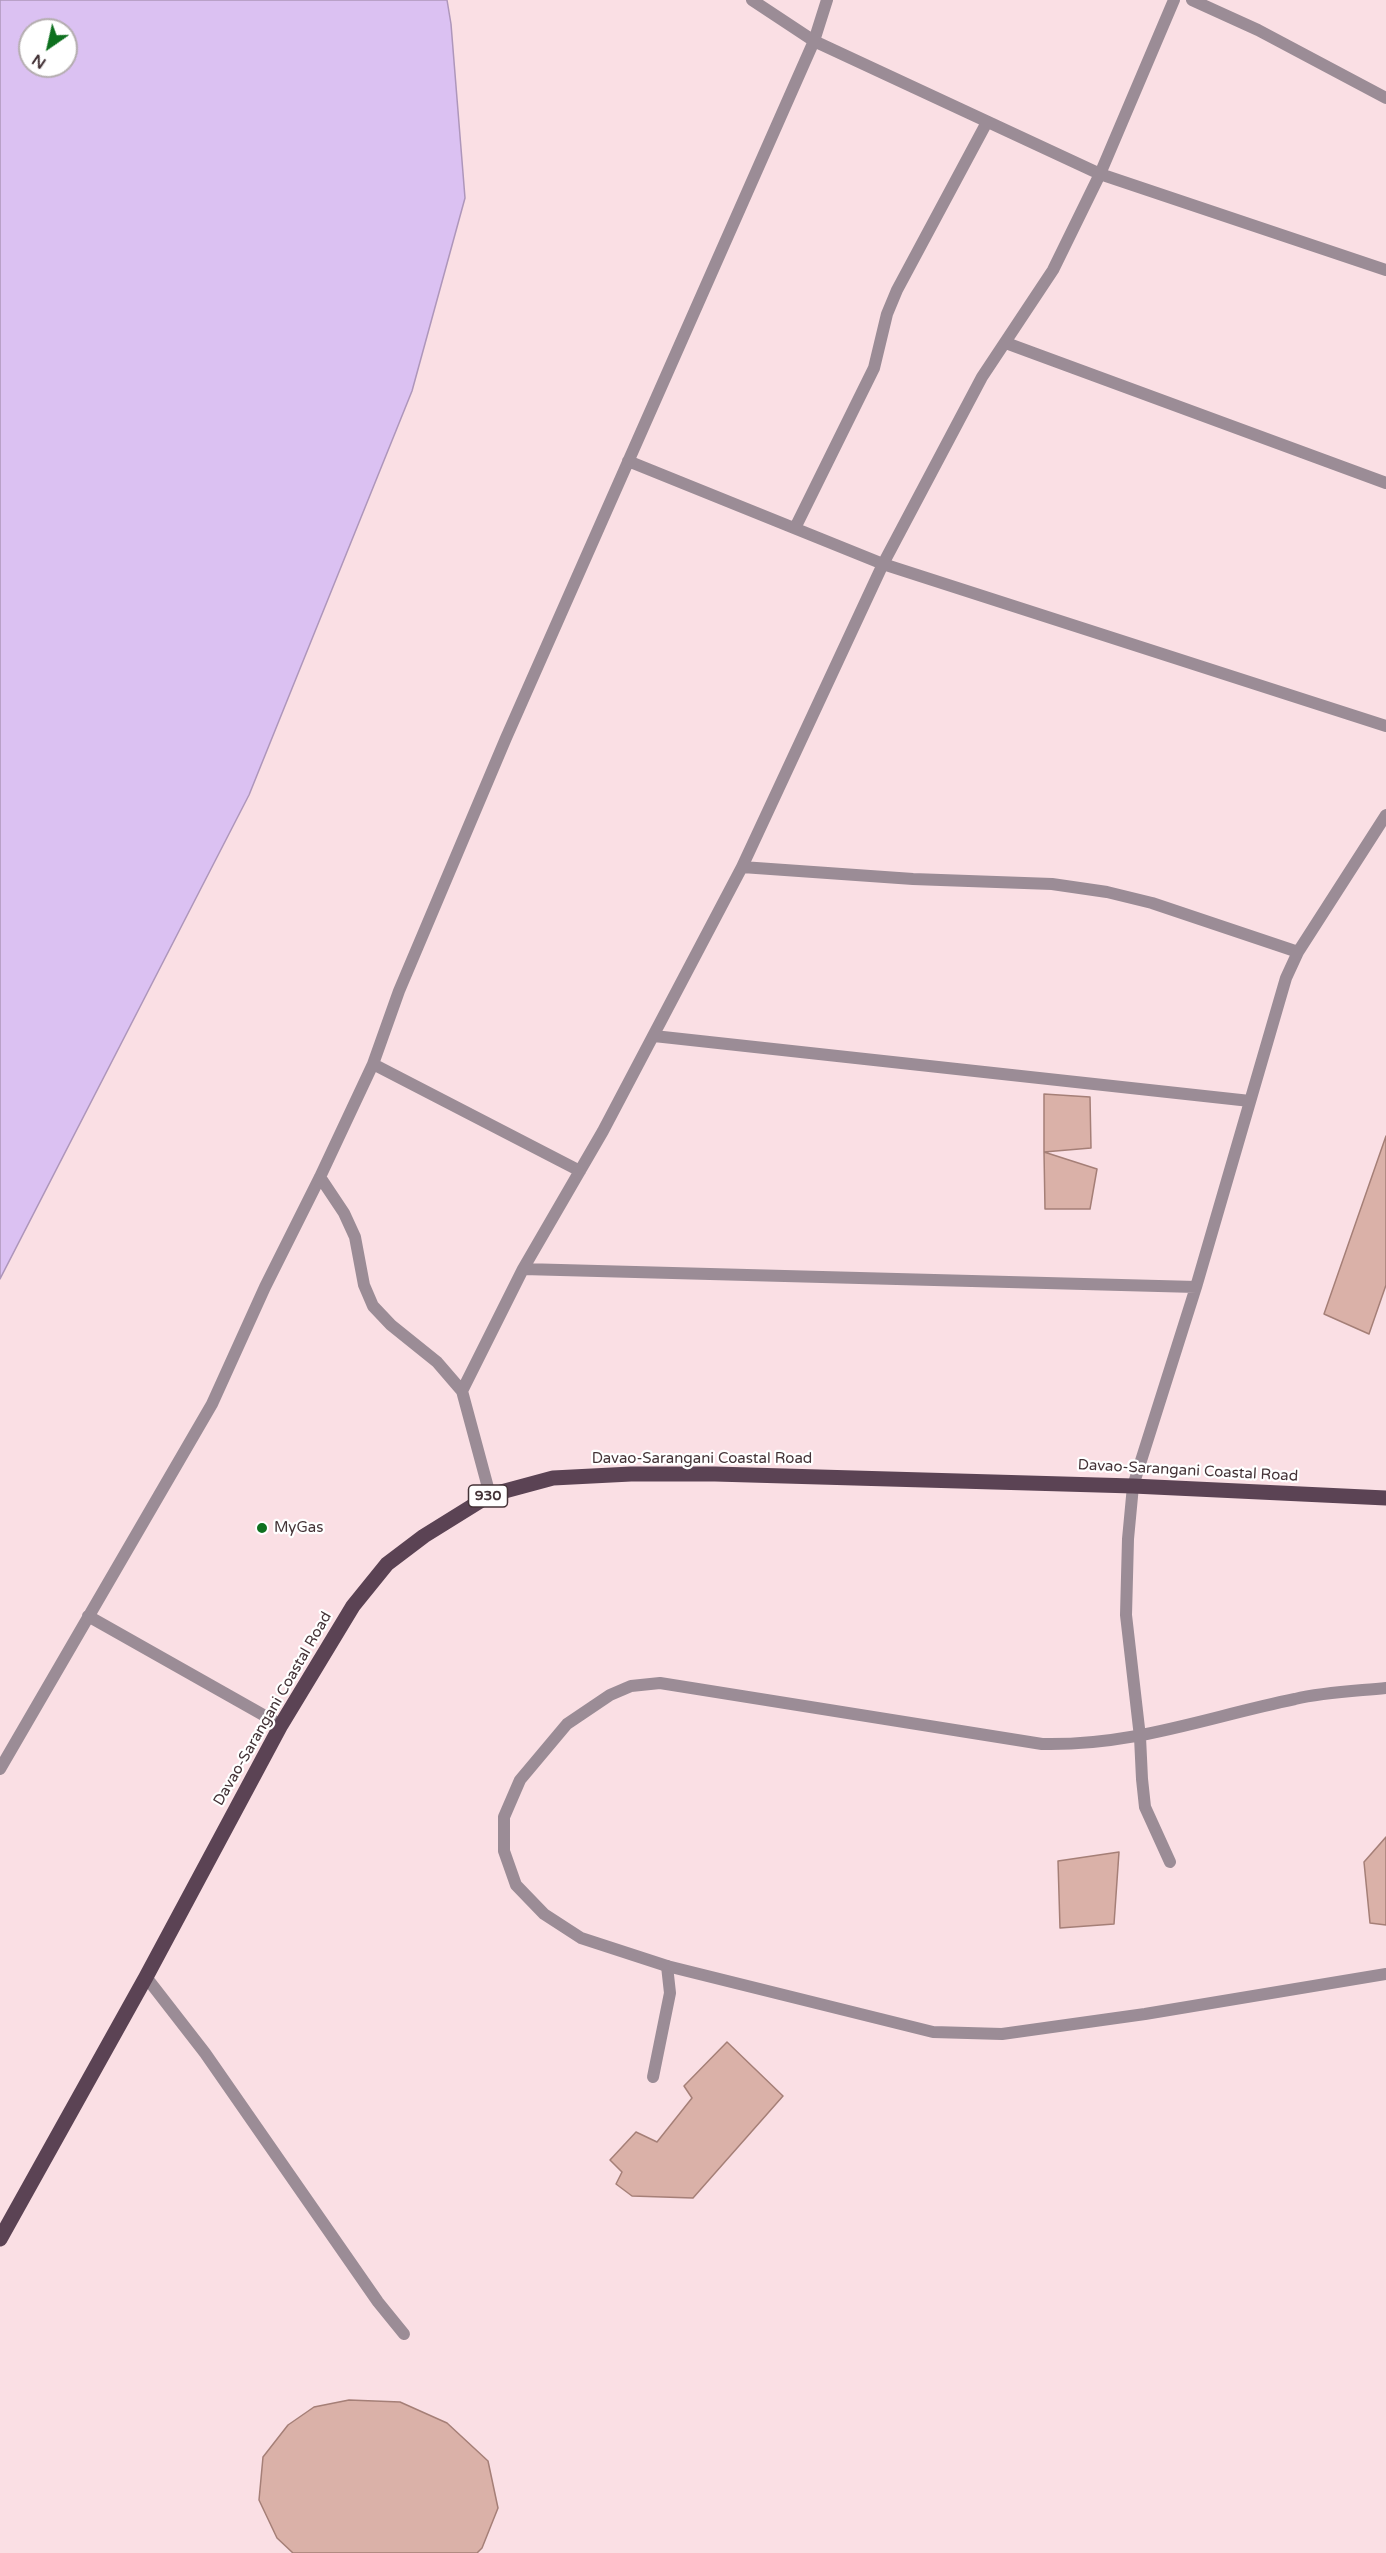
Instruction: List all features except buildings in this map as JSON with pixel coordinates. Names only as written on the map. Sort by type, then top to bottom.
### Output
[{"type":"main road","name":"Davao-Sarangani Coastal Road","points":[[0,2239],[146,1977],[281,1725],[353,1606],[387,1564],[424,1536],[490,1495],[553,1478],[631,1474],[1133,1486],[1386,1498]]},
{"type":"street","points":[[753,0],[814,42],[1100,174],[1386,270]]},
{"type":"street","points":[[0,1769],[212,1404],[265,1287],[374,1064],[399,991],[506,738],[814,42],[827,0]]},
{"type":"street","points":[[462,1391],[523,1269],[654,1036],[742,867],[883,564],[982,377],[1053,270],[1100,174],[1174,0]]},
{"type":"street","points":[[1192,0],[1258,30],[1386,98]]},
{"type":"street","points":[[795,528],[874,368],[887,314],[897,290],[987,122]]},
{"type":"street","points":[[1005,343],[1386,483]]},
{"type":"street","points":[[628,461],[883,564],[1386,726]]},
{"type":"street","points":[[1170,1862],[1145,1807],[1140,1737],[1126,1616],[1128,1539],[1133,1486],[1197,1287],[1286,978],[1298,951],[1386,815]]},
{"type":"street","points":[[742,867],[913,879],[1052,884],[1107,892],[1152,903],[1298,951]]},
{"type":"street","points":[[654,1036],[1250,1101]]},
{"type":"street","points":[[374,1064],[580,1171]]},
{"type":"street","points":[[320,1177],[344,1213],[355,1238],[364,1285],[373,1306],[391,1325],[437,1362],[462,1391],[490,1495]]},
{"type":"street","points":[[523,1269],[1197,1287]]},
{"type":"street","points":[[88,1616],[281,1725]]},
{"type":"street","points":[[1386,1688],[1296,1698],[1140,1737],[1076,1745],[1042,1744],[660,1683],[631,1686],[610,1695],[567,1724],[520,1780],[504,1817],[504,1851],[516,1885],[544,1914],[581,1938],[667,1966],[933,2032],[1002,2034],[1145,2014],[1386,1974]]},
{"type":"street","points":[[653,2077],[670,1993],[667,1966]]},
{"type":"street","points":[[146,1977],[205,2053],[378,2302],[404,2334]]},
{"type":"shaded area","points":[[0,0],[447,0],[451,24],[465,198],[412,391],[249,795],[0,1279]]},
{"type":"place","name":"MyGas","points":[[262,1528]]}]
